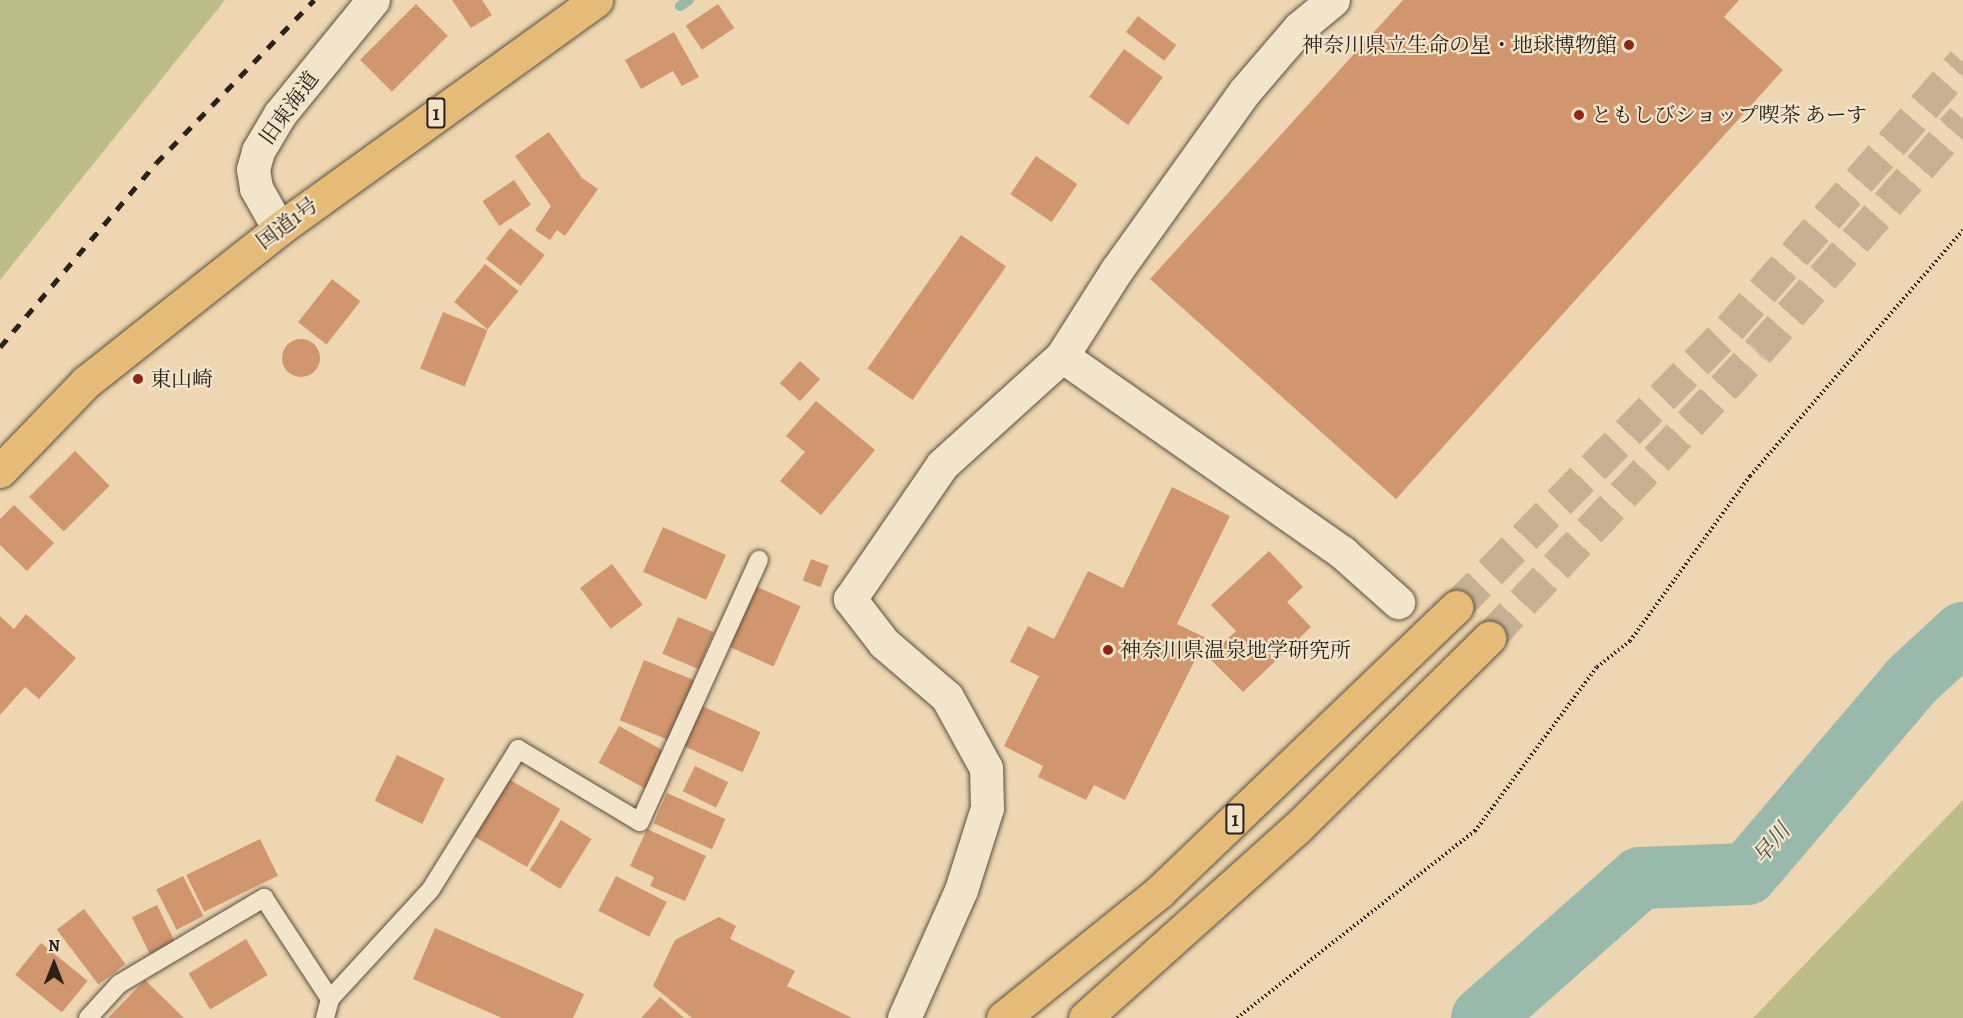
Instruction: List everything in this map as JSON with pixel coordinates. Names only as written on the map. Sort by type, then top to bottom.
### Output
[{"type":"highway","name":"国道1号","points":[[0,471],[86,382],[279,229],[596,0]]},
{"type":"highway","name":"1","points":[[1003,1018],[1159,892],[1456,607]]},
{"type":"highway","name":"1","points":[[1085,1018],[1296,829],[1489,638]]},
{"type":"street","name":"旧東海道","points":[[279,229],[256,188],[253,169],[258,151],[280,114],[373,0]]},
{"type":"street","points":[[904,1018],[961,890],[987,808],[986,768],[946,697],[884,643],[850,599],[942,465],[1062,356],[1116,271],[1245,91],[1299,28],[1333,0]]},
{"type":"street","points":[[1062,356],[1343,553],[1398,602]]},
{"type":"lane","points":[[325,1018],[330,999],[431,889],[518,749],[640,822],[759,560]]},
{"type":"lane","points":[[88,1018],[119,984],[264,898],[330,999]]},
{"type":"path","points":[[1237,1018],[1475,831],[1597,667],[1630,640],[1750,476],[1963,230]]},
{"type":"green space","points":[[0,0],[225,0],[0,280]]},
{"type":"green space","points":[[1963,800],[1963,1018],[1753,1018]]},
{"type":"building","points":[[452,0],[482,0],[492,15],[471,28]]},
{"type":"building","name":"神奈川県立生命の星・地球博物館","points":[[1403,0],[1739,0],[1724,17],[1783,70],[1396,499],[1150,279]]},
{"type":"building","points":[[416,4],[448,36],[392,92],[360,60]]},
{"type":"building","points":[[718,4],[734,28],[702,50],[686,26]]},
{"type":"building","points":[[1138,16],[1176,45],[1164,61],[1126,32]]},
{"type":"building","points":[[674,32],[699,77],[682,86],[673,71],[641,89],[625,60]]},
{"type":"building","points":[[1124,49],[1163,77],[1128,125],[1089,97]]},
{"type":"building","points":[[549,132],[582,178],[598,189],[565,236],[557,230],[550,240],[535,230],[551,206],[515,156]]},
{"type":"building","points":[[1036,156],[1077,184],[1052,222],[1010,194]]},
{"type":"building","points":[[514,180],[531,205],[499,226],[482,201]]},
{"type":"building","points":[[510,228],[545,255],[521,286],[486,259]]},
{"type":"building","points":[[961,235],[1006,267],[913,400],[868,369]]},
{"type":"building","points":[[485,264],[518,291],[488,329],[454,302]]},
{"type":"building","points":[[332,279],[360,301],[327,345],[298,322]]},
{"type":"building","points":[[443,312],[488,330],[465,387],[420,369]]},
{"type":"building","points":[[301,339],[315,344],[320,358],[315,372],[301,377],[287,372],[282,358],[287,344]]},
{"type":"building","points":[[800,361],[820,379],[800,401],[780,383]]},
{"type":"building","points":[[816,401],[875,450],[821,515],[780,481],[805,452],[786,436]]},
{"type":"building","points":[[75,451],[110,486],[64,532],[29,497]]},
{"type":"building","name":"神奈川県温泉地学研究所","points":[[1172,487],[1230,516],[1177,624],[1206,638],[1125,800],[1094,785],[1086,800],[1038,777],[1043,766],[1004,746],[1039,676],[1010,662],[1028,626],[1054,639],[1088,571],[1123,588]]},
{"type":"building","points":[[14,505],[54,543],[27,571],[0,545],[0,519]]},
{"type":"building","points":[[663,527],[726,555],[706,600],[643,572]]},
{"type":"building","points":[[1269,551],[1303,587],[1287,602],[1311,627],[1243,692],[1208,657],[1236,631],[1211,605]]},
{"type":"building","points":[[811,559],[829,566],[820,587],[803,580]]},
{"type":"building","points":[[612,564],[643,605],[611,629],[580,588]]},
{"type":"building","points":[[753,585],[801,606],[774,666],[726,645]]},
{"type":"building","points":[[26,614],[76,658],[39,699],[25,687],[0,715],[0,616],[14,629]]},
{"type":"building","points":[[678,617],[714,632],[698,669],[662,654]]},
{"type":"building","points":[[644,660],[701,683],[676,743],[620,720]]},
{"type":"building","points":[[702,706],[760,732],[743,772],[684,746]]},
{"type":"building","points":[[619,726],[667,753],[647,789],[599,763]]},
{"type":"building","points":[[397,755],[445,778],[422,824],[375,801]]},
{"type":"building","points":[[695,766],[728,782],[716,807],[683,791]]},
{"type":"building","points":[[505,777],[560,809],[527,867],[472,835]]},
{"type":"building","points":[[667,793],[725,819],[712,849],[654,823]]},
{"type":"building","points":[[561,820],[592,839],[560,889],[530,870]]},
{"type":"building","points":[[647,829],[706,856],[685,901],[650,886],[654,877],[630,866]]},
{"type":"building","points":[[260,839],[278,876],[204,912],[186,875]]},
{"type":"building","points":[[183,876],[203,916],[177,930],[156,890]]},
{"type":"building","points":[[616,876],[667,902],[649,937],[598,911]]},
{"type":"building","points":[[157,905],[175,942],[150,954],[132,917]]},
{"type":"building","points":[[84,909],[126,964],[98,985],[57,929]]},
{"type":"building","points":[[719,917],[736,926],[730,939],[795,971],[787,986],[852,1018],[692,1018],[653,986],[675,940]]},
{"type":"building","points":[[435,928],[584,994],[573,1018],[502,1018],[413,979]]},
{"type":"building","points":[[246,939],[268,975],[210,1010],[189,974]]},
{"type":"building","points":[[41,943],[88,981],[62,1013],[15,975]]},
{"type":"building","points":[[145,980],[184,1018],[108,1018]]},
{"type":"building","points":[[660,997],[684,1018],[641,1018]]},
{"type":"waterway","points":[[680,6],[689,0]]},
{"type":"waterway","name":"早川","points":[[1482,1018],[1640,878],[1747,874],[1911,681],[1963,633]]},
{"type":"tunnel","points":[[1456,607],[1730,328],[1963,62]]},
{"type":"tunnel","points":[[1489,638],[1758,351],[1963,118]]},
{"type":"railway","points":[[0,347],[156,163],[314,0]]},
{"type":"place","name":"神奈川県立生命の星・地球博物館","points":[[1629,45]]},
{"type":"place","name":"ともしびショップ喫茶 あーす","points":[[1579,115]]},
{"type":"place","name":"東山崎","points":[[138,379]]},
{"type":"place","name":"神奈川県温泉地学研究所","points":[[1108,650]]}]
